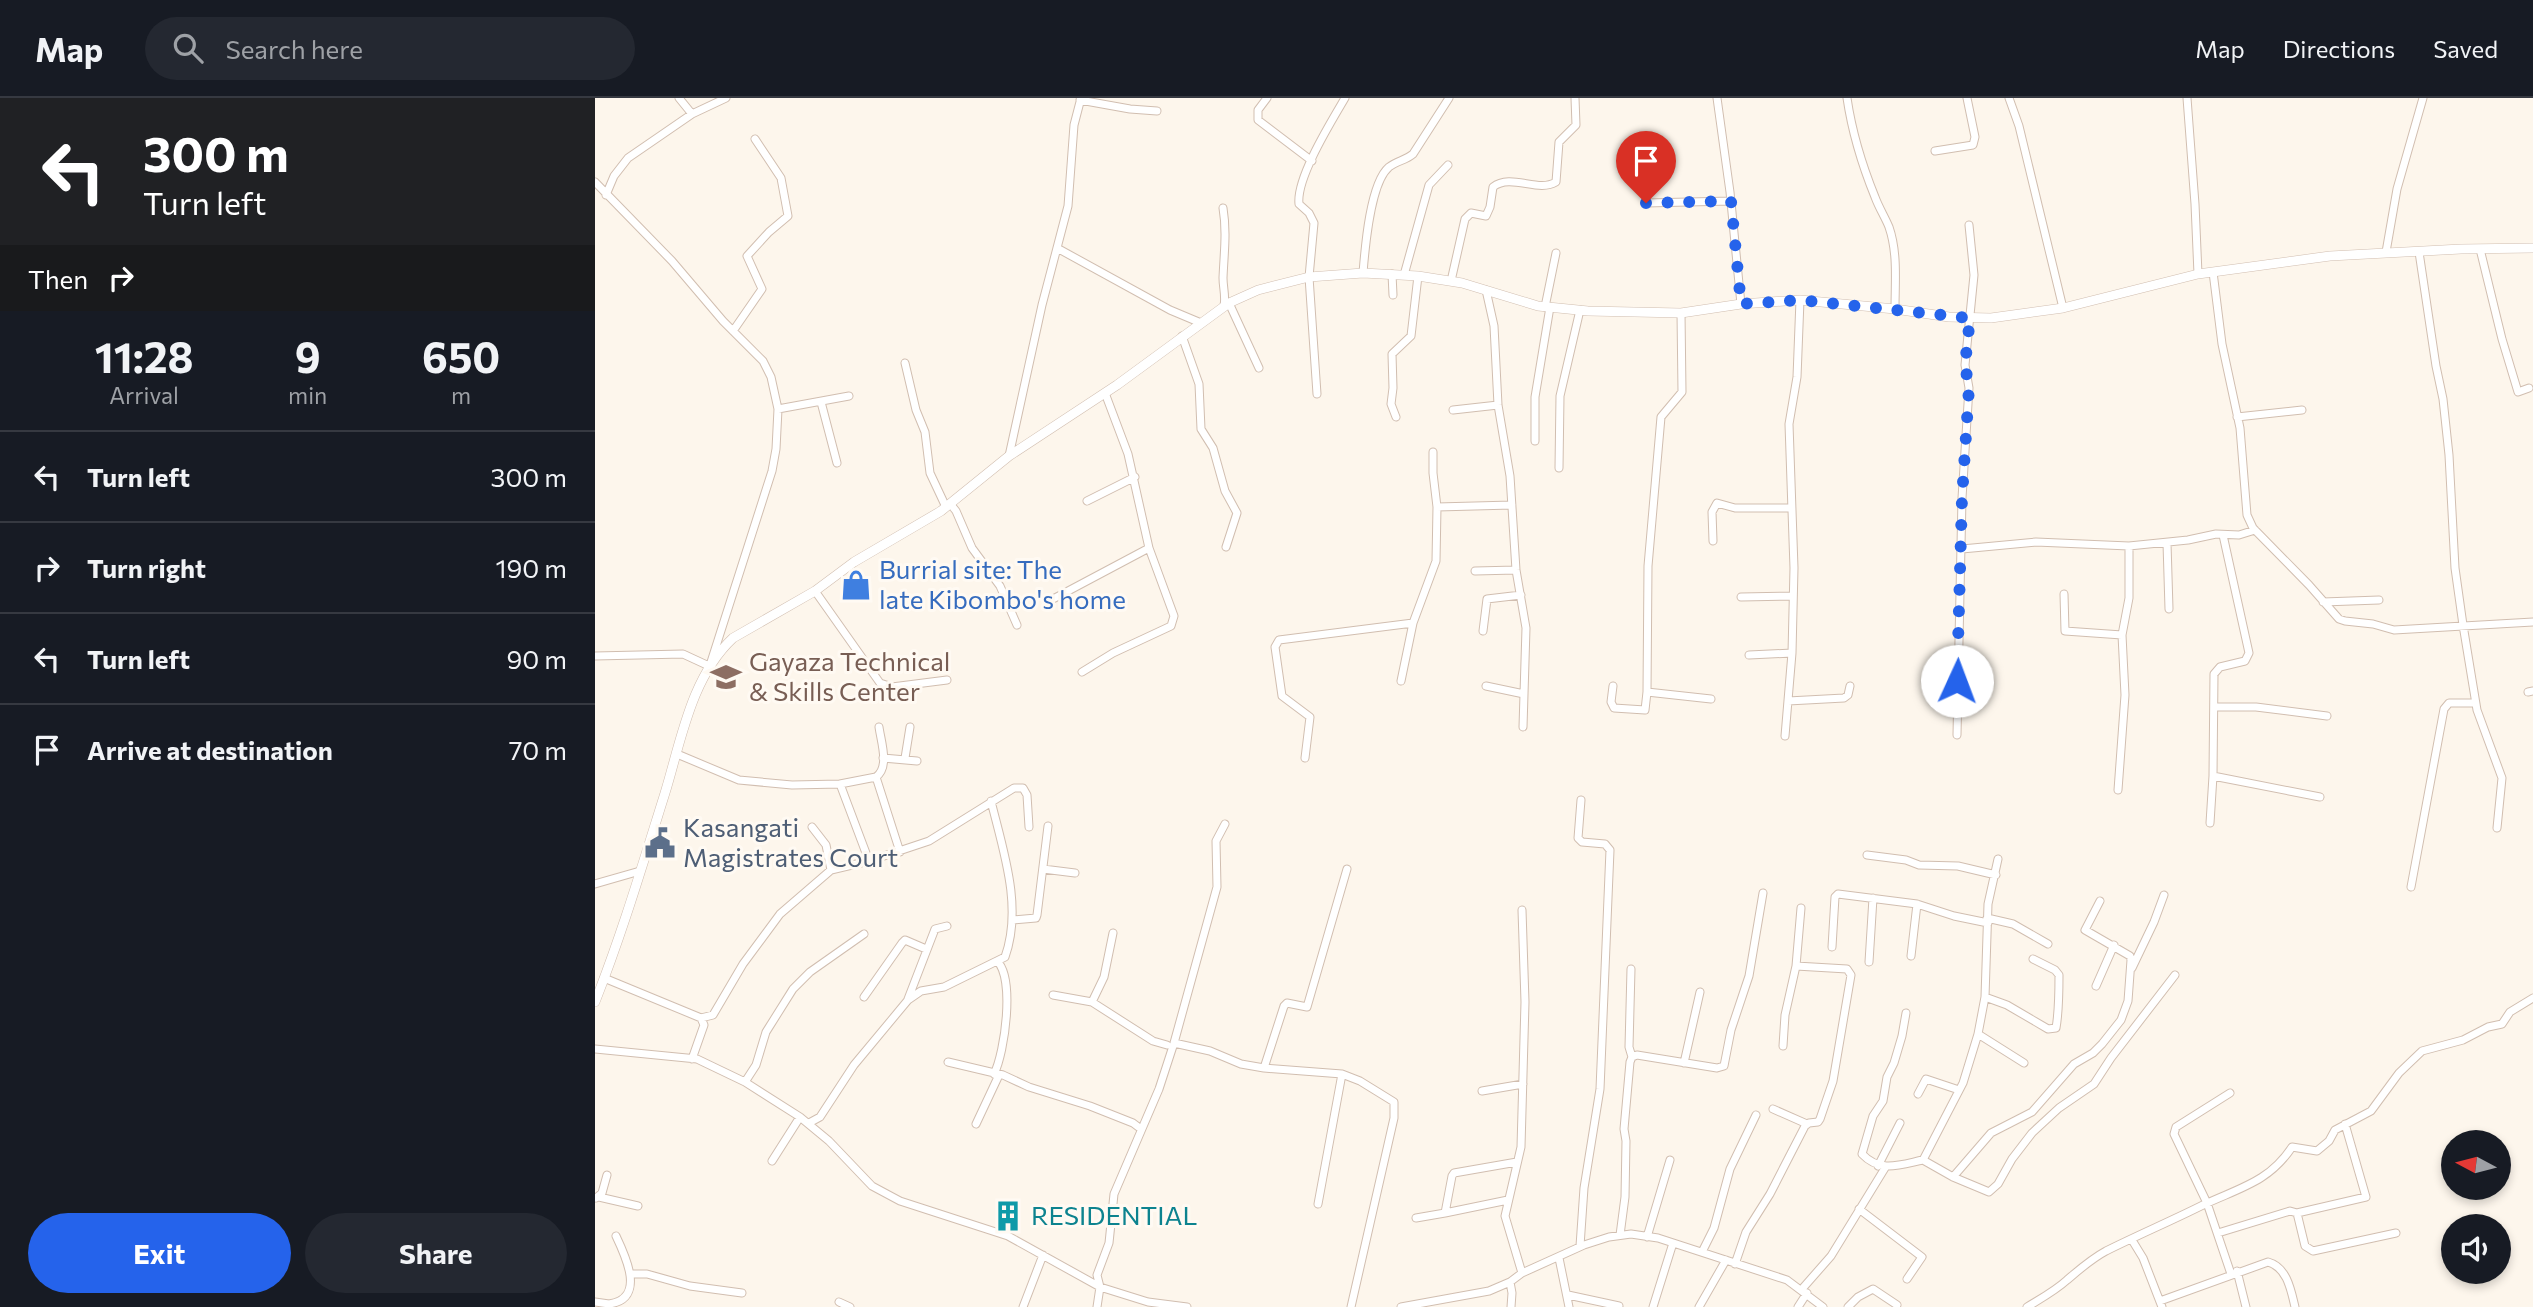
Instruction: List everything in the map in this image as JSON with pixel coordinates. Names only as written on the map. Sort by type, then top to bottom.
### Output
[{"type":"street","points":[[679,98],[692,114]]},
{"type":"street","points":[[606,195],[614,176],[628,158],[712,101],[726,98]]},
{"type":"street","points":[[1266,98],[1258,110],[1258,120],[1312,161]]},
{"type":"street","points":[[1317,394],[1309,277],[1314,223],[1298,200],[1299,190],[1312,161],[1345,98]]},
{"type":"street","points":[[1363,272],[1370,210],[1382,177],[1389,167],[1413,154],[1449,98]]},
{"type":"street","points":[[1451,281],[1465,219],[1471,214],[1486,216],[1493,187],[1503,182],[1548,185],[1556,182],[1559,142],[1576,125],[1575,98]]},
{"type":"street","points":[[1717,98],[1741,304]]},
{"type":"street","points":[[1847,98],[1853,137],[1889,227],[1895,261],[1895,309]]},
{"type":"street","points":[[1935,151],[1973,145],[1975,137],[1967,98]]},
{"type":"street","points":[[2009,98],[2022,139],[2063,309]]},
{"type":"street","points":[[2187,98],[2196,204],[2198,274]]},
{"type":"street","points":[[2386,252],[2397,189],[2423,98]]},
{"type":"street","points":[[1009,456],[1042,305],[1068,206],[1073,125],[1080,99],[1130,109],[1157,111]]},
{"type":"street","points":[[733,331],[761,289],[747,257],[769,232],[788,216],[781,178],[755,139]]},
{"type":"street","points":[[1404,275],[1429,185],[1448,165]]},
{"type":"street","points":[[595,182],[763,361],[771,377],[778,409],[772,471],[710,665],[692,706],[595,1002]]},
{"type":"street","points":[[1646,203],[1731,201]]},
{"type":"street","points":[[1223,208],[1226,230],[1223,281],[1227,305],[1259,368]]},
{"type":"street","points":[[1957,735],[1962,498],[1969,388],[1965,365],[1974,260],[1969,225]]},
{"type":"street","points":[[1057,247],[1170,310],[1201,323]]},
{"type":"street","points":[[710,665],[733,638],[815,591],[854,562],[941,511],[945,505],[1009,456],[1104,393],[1227,305],[1258,290],[1309,277],[1363,272],[1418,276],[1451,281],[1548,307],[1580,310],[1681,313],[1741,304],[1800,300],[1991,318],[2063,309],[2198,274],[2330,256],[2533,248]]},
{"type":"street","points":[[2480,249],[2518,392],[2529,388]]},
{"type":"street","points":[[2419,252],[2435,366],[2443,399],[2452,492],[2455,568],[2475,703],[2502,778],[2497,828]]},
{"type":"street","points":[[1535,441],[1535,397],[1556,253]]},
{"type":"street","points":[[2213,272],[2222,344],[2237,417],[2247,515],[2255,530],[2339,619],[2345,621],[2373,624],[2394,630],[2533,622]]},
{"type":"street","points":[[1392,274],[1393,295]]},
{"type":"street","points":[[1396,417],[1391,404],[1392,358],[1394,351],[1411,336],[1418,276]]},
{"type":"street","points":[[1486,290],[1494,326],[1498,405],[1510,477],[1516,570],[1526,628],[1523,727]]},
{"type":"street","points":[[1785,736],[1792,653],[1794,568],[1789,424],[1797,377],[1800,300]]},
{"type":"street","points":[[1559,468],[1560,396],[1580,310]]},
{"type":"street","points":[[1613,686],[1614,708],[1645,710],[1648,566],[1661,417],[1682,392],[1681,313]]},
{"type":"street","points":[[1182,336],[1199,384],[1202,431],[1213,448],[1226,491],[1237,513],[1226,547]]},
{"type":"street","points":[[905,363],[916,410],[925,432],[930,472],[945,505]]},
{"type":"street","points":[[1082,672],[1113,653],[1171,626],[1174,616],[1149,548],[1135,477],[1104,393]]},
{"type":"street","points":[[778,409],[849,396]]},
{"type":"street","points":[[821,402],[837,463]]},
{"type":"street","points":[[1453,410],[1498,405]]},
{"type":"street","points":[[2237,417],[2302,411]]},
{"type":"street","points":[[1401,681],[1413,623],[1437,556],[1433,452]]},
{"type":"street","points":[[1087,501],[1135,477]]},
{"type":"street","points":[[1713,541],[1712,512],[1717,503],[1735,508],[1792,508]]},
{"type":"street","points":[[945,505],[952,506],[956,511],[972,548],[1000,586],[1017,625]]},
{"type":"street","points":[[1437,507],[1512,505]]},
{"type":"street","points":[[1962,549],[2036,542],[2129,546],[2167,543],[2216,534],[2239,535],[2255,530]]},
{"type":"street","points":[[2210,823],[2215,707],[2213,678],[2220,667],[2245,661],[2249,653],[2223,535]]},
{"type":"street","points":[[2167,543],[2169,609]]},
{"type":"street","points":[[2118,790],[2125,695],[2122,635],[2129,598],[2129,546]]},
{"type":"street","points":[[1052,598],[1149,548]]},
{"type":"street","points":[[1475,570],[1516,570]]},
{"type":"street","points":[[815,591],[880,684],[892,687],[947,680]]},
{"type":"street","points":[[2064,594],[2065,631],[2122,635]]},
{"type":"street","points":[[1483,631],[1487,599],[1521,595]]},
{"type":"street","points":[[1741,597],[1792,596]]},
{"type":"street","points":[[2323,602],[2379,600]]},
{"type":"street","points":[[1305,758],[1310,717],[1282,696],[1275,647],[1279,640],[1413,623]]},
{"type":"street","points":[[1749,655],[1792,653]]},
{"type":"street","points":[[595,656],[683,654],[710,665]]},
{"type":"street","points":[[1486,686],[1524,694]]},
{"type":"street","points":[[1788,701],[1844,698],[1848,695],[1850,686]]},
{"type":"street","points":[[1647,692],[1711,699]]},
{"type":"street","points":[[2411,887],[2444,709],[2449,703],[2475,703]]},
{"type":"street","points":[[2215,707],[2256,706],[2327,716]]},
{"type":"street","points":[[677,754],[739,779],[792,785],[840,784],[876,777],[883,770],[879,727]]},
{"type":"street","points":[[905,758],[909,727]]},
{"type":"street","points":[[883,758],[917,761]]},
{"type":"street","points":[[2213,776],[2320,797]]},
{"type":"street","points":[[876,777],[900,852]]},
{"type":"street","points":[[840,784],[869,861]]},
{"type":"street","points":[[604,978],[701,1018],[713,1016],[743,964],[780,914],[831,870],[900,852],[929,841],[961,824],[991,801],[1014,788],[1023,788],[1027,795],[1029,827]]},
{"type":"street","points":[[1580,1246],[1584,1188],[1600,1089],[1610,850],[1605,844],[1582,842],[1578,838],[1581,800]]},
{"type":"street","points":[[809,1123],[820,1117],[854,1065],[908,1000],[921,991],[944,987],[1005,957],[1013,920],[1006,862],[991,801]]},
{"type":"street","points":[[1097,1307],[1100,1287],[1097,1275],[1109,1242],[1114,1194],[1159,1089],[1217,887],[1216,841],[1225,824]]},
{"type":"street","points":[[1013,920],[1036,918],[1048,826]]},
{"type":"street","points":[[812,827],[826,845],[831,870]]},
{"type":"street","points":[[1867,855],[1906,860],[1919,865],[1958,866],[1996,875]]},
{"type":"street","points":[[1923,1160],[1959,1090],[1978,1034],[1985,997],[1988,921],[1999,859]]},
{"type":"street","points":[[1042,869],[1075,873]]},
{"type":"street","points":[[1264,1068],[1284,1006],[1287,1003],[1307,1007],[1347,869]]},
{"type":"street","points":[[595,884],[640,871]]},
{"type":"street","points":[[1632,1057],[1637,1055],[1720,1069],[1724,1066],[1731,1030],[1749,976],[1763,893]]},
{"type":"street","points":[[1832,947],[1837,894],[1917,904],[1954,916],[2013,924],[2047,944]]},
{"type":"street","points":[[1953,1177],[1991,1133],[2032,1112],[2074,1064],[2093,1053],[2121,1020],[2130,992],[2129,972],[2164,895]]},
{"type":"street","points":[[1869,962],[1873,898]]},
{"type":"street","points":[[2100,901],[2085,930],[2130,956],[2131,968]]},
{"type":"street","points":[[1912,956],[1917,904]]},
{"type":"street","points":[[1783,1046],[1785,1015],[1796,966],[1801,908]]},
{"type":"street","points":[[1522,910],[1525,1002],[1521,1147],[1508,1200],[1506,1225],[1522,1273]]},
{"type":"street","points":[[908,1000],[935,929],[947,926]]},
{"type":"street","points":[[745,1082],[756,1065],[766,1032],[793,989],[810,972],[865,933]]},
{"type":"street","points":[[1092,1002],[1104,977],[1113,933]]},
{"type":"street","points":[[864,997],[905,940],[926,949]]},
{"type":"street","points":[[2096,986],[2114,945]]},
{"type":"street","points":[[1985,997],[2007,1005],[2048,1029],[2056,1028],[2059,975],[2055,970],[2033,959]]},
{"type":"street","points":[[976,1124],[996,1075],[1003,1048],[1007,998],[1003,969],[997,961]]},
{"type":"street","points":[[1773,1109],[1807,1124],[1818,1122],[1833,1081],[1851,975],[1847,969],[1796,966]]},
{"type":"street","points":[[1620,1235],[1625,1197],[1625,1124],[1632,1057],[1629,1047],[1631,969]]},
{"type":"street","points":[[1906,1013],[1894,1063],[1887,1077],[1882,1101],[1873,1116],[1862,1150],[1863,1156],[1881,1167],[1923,1160],[1987,1193],[1993,1189],[2032,1133],[2064,1104],[2094,1084],[2175,975]]},
{"type":"street","points":[[1684,1063],[1700,992]]},
{"type":"street","points":[[1053,995],[1092,1002],[1153,1041],[1210,1051],[1231,1062],[1264,1068],[1342,1074],[1360,1081],[1394,1102],[1395,1108],[1350,1307]]},
{"type":"street","points":[[2027,1307],[2066,1282],[2078,1269],[2093,1259],[2207,1203],[2235,1193],[2262,1177],[2283,1160],[2292,1147],[2317,1151],[2329,1141],[2335,1130],[2371,1111],[2399,1073],[2423,1051],[2462,1040],[2488,1027],[2502,1024],[2510,1012],[2533,998]]},
{"type":"street","points":[[692,1059],[704,1025],[701,1018]]},
{"type":"street","points":[[1978,1034],[2024,1063]]},
{"type":"street","points":[[595,1049],[692,1059],[745,1082],[809,1123],[873,1186],[900,1201],[1008,1236],[1100,1287],[1148,1302],[1187,1307]]},
{"type":"street","points":[[948,1062],[1003,1075],[1029,1087],[1090,1106],[1133,1123],[1141,1129]]},
{"type":"street","points":[[1318,1204],[1342,1074]]},
{"type":"street","points":[[1918,1094],[1926,1079],[1959,1090]]},
{"type":"street","points":[[1482,1091],[1523,1084]]},
{"type":"street","points":[[2230,1093],[2174,1131],[2175,1139],[2207,1203],[2246,1307]]},
{"type":"street","points":[[1702,1252],[1714,1228],[1730,1169],[1756,1115]]},
{"type":"street","points":[[772,1161],[800,1117]]},
{"type":"street","points":[[1798,1307],[1805,1291],[1831,1256],[1859,1209],[1900,1123]]},
{"type":"street","points":[[1735,1264],[1752,1220],[1770,1195],[1807,1124]]},
{"type":"street","points":[[2218,1233],[2290,1211],[2297,1213],[2366,1197],[2345,1124]]},
{"type":"street","points":[[1647,1237],[1670,1160]]},
{"type":"street","points":[[1445,1213],[1454,1173],[1517,1162]]},
{"type":"street","points":[[607,1175],[597,1198],[638,1206]]},
{"type":"street","points":[[1416,1218],[1508,1200]]},
{"type":"street","points":[[1859,1209],[1922,1257],[1907,1279]]},
{"type":"street","points":[[2297,1213],[2305,1246],[2313,1251],[2396,1233]]},
{"type":"street","points":[[1401,1307],[1489,1291],[1510,1283],[1522,1273],[1580,1246],[1620,1235],[1673,1243],[1787,1280],[1823,1307]]},
{"type":"street","points":[[595,1302],[609,1306],[623,1300],[629,1289],[632,1274],[617,1236]]},
{"type":"street","points":[[2132,1240],[2143,1258],[2161,1304],[2266,1262],[2276,1265],[2287,1279],[2295,1307]]},
{"type":"street","points":[[1653,1307],[1673,1243]]},
{"type":"street","points":[[1023,1307],[1043,1255]]},
{"type":"street","points":[[1559,1258],[1569,1307]]},
{"type":"street","points":[[1699,1307],[1726,1260]]},
{"type":"street","points":[[632,1274],[647,1274],[690,1286],[743,1293]]},
{"type":"street","points":[[1510,1283],[1511,1307]]},
{"type":"street","points":[[1847,1307],[1866,1291],[1873,1289],[1897,1305]]},
{"type":"street","points":[[1568,1296],[1619,1306]]},
{"type":"street","points":[[839,1302],[850,1307]]},
{"type":"place","name":"Burrial site: The late Kibombo's home","points":[[856,585]]},
{"type":"place","name":"Gayaza Technical & Skills Center","points":[[726,677]]},
{"type":"place","name":"Kasangati Magistrates Court","points":[[660,843]]},
{"type":"place","name":"RESIDENTIAL","points":[[1008,1216]]},
{"type":"route","points":[[1646,203],[1731,201],[1741,304],[1800,300],[1834,302],[1970,318],[1965,365],[1969,388],[1962,498],[1957,681]]}]
